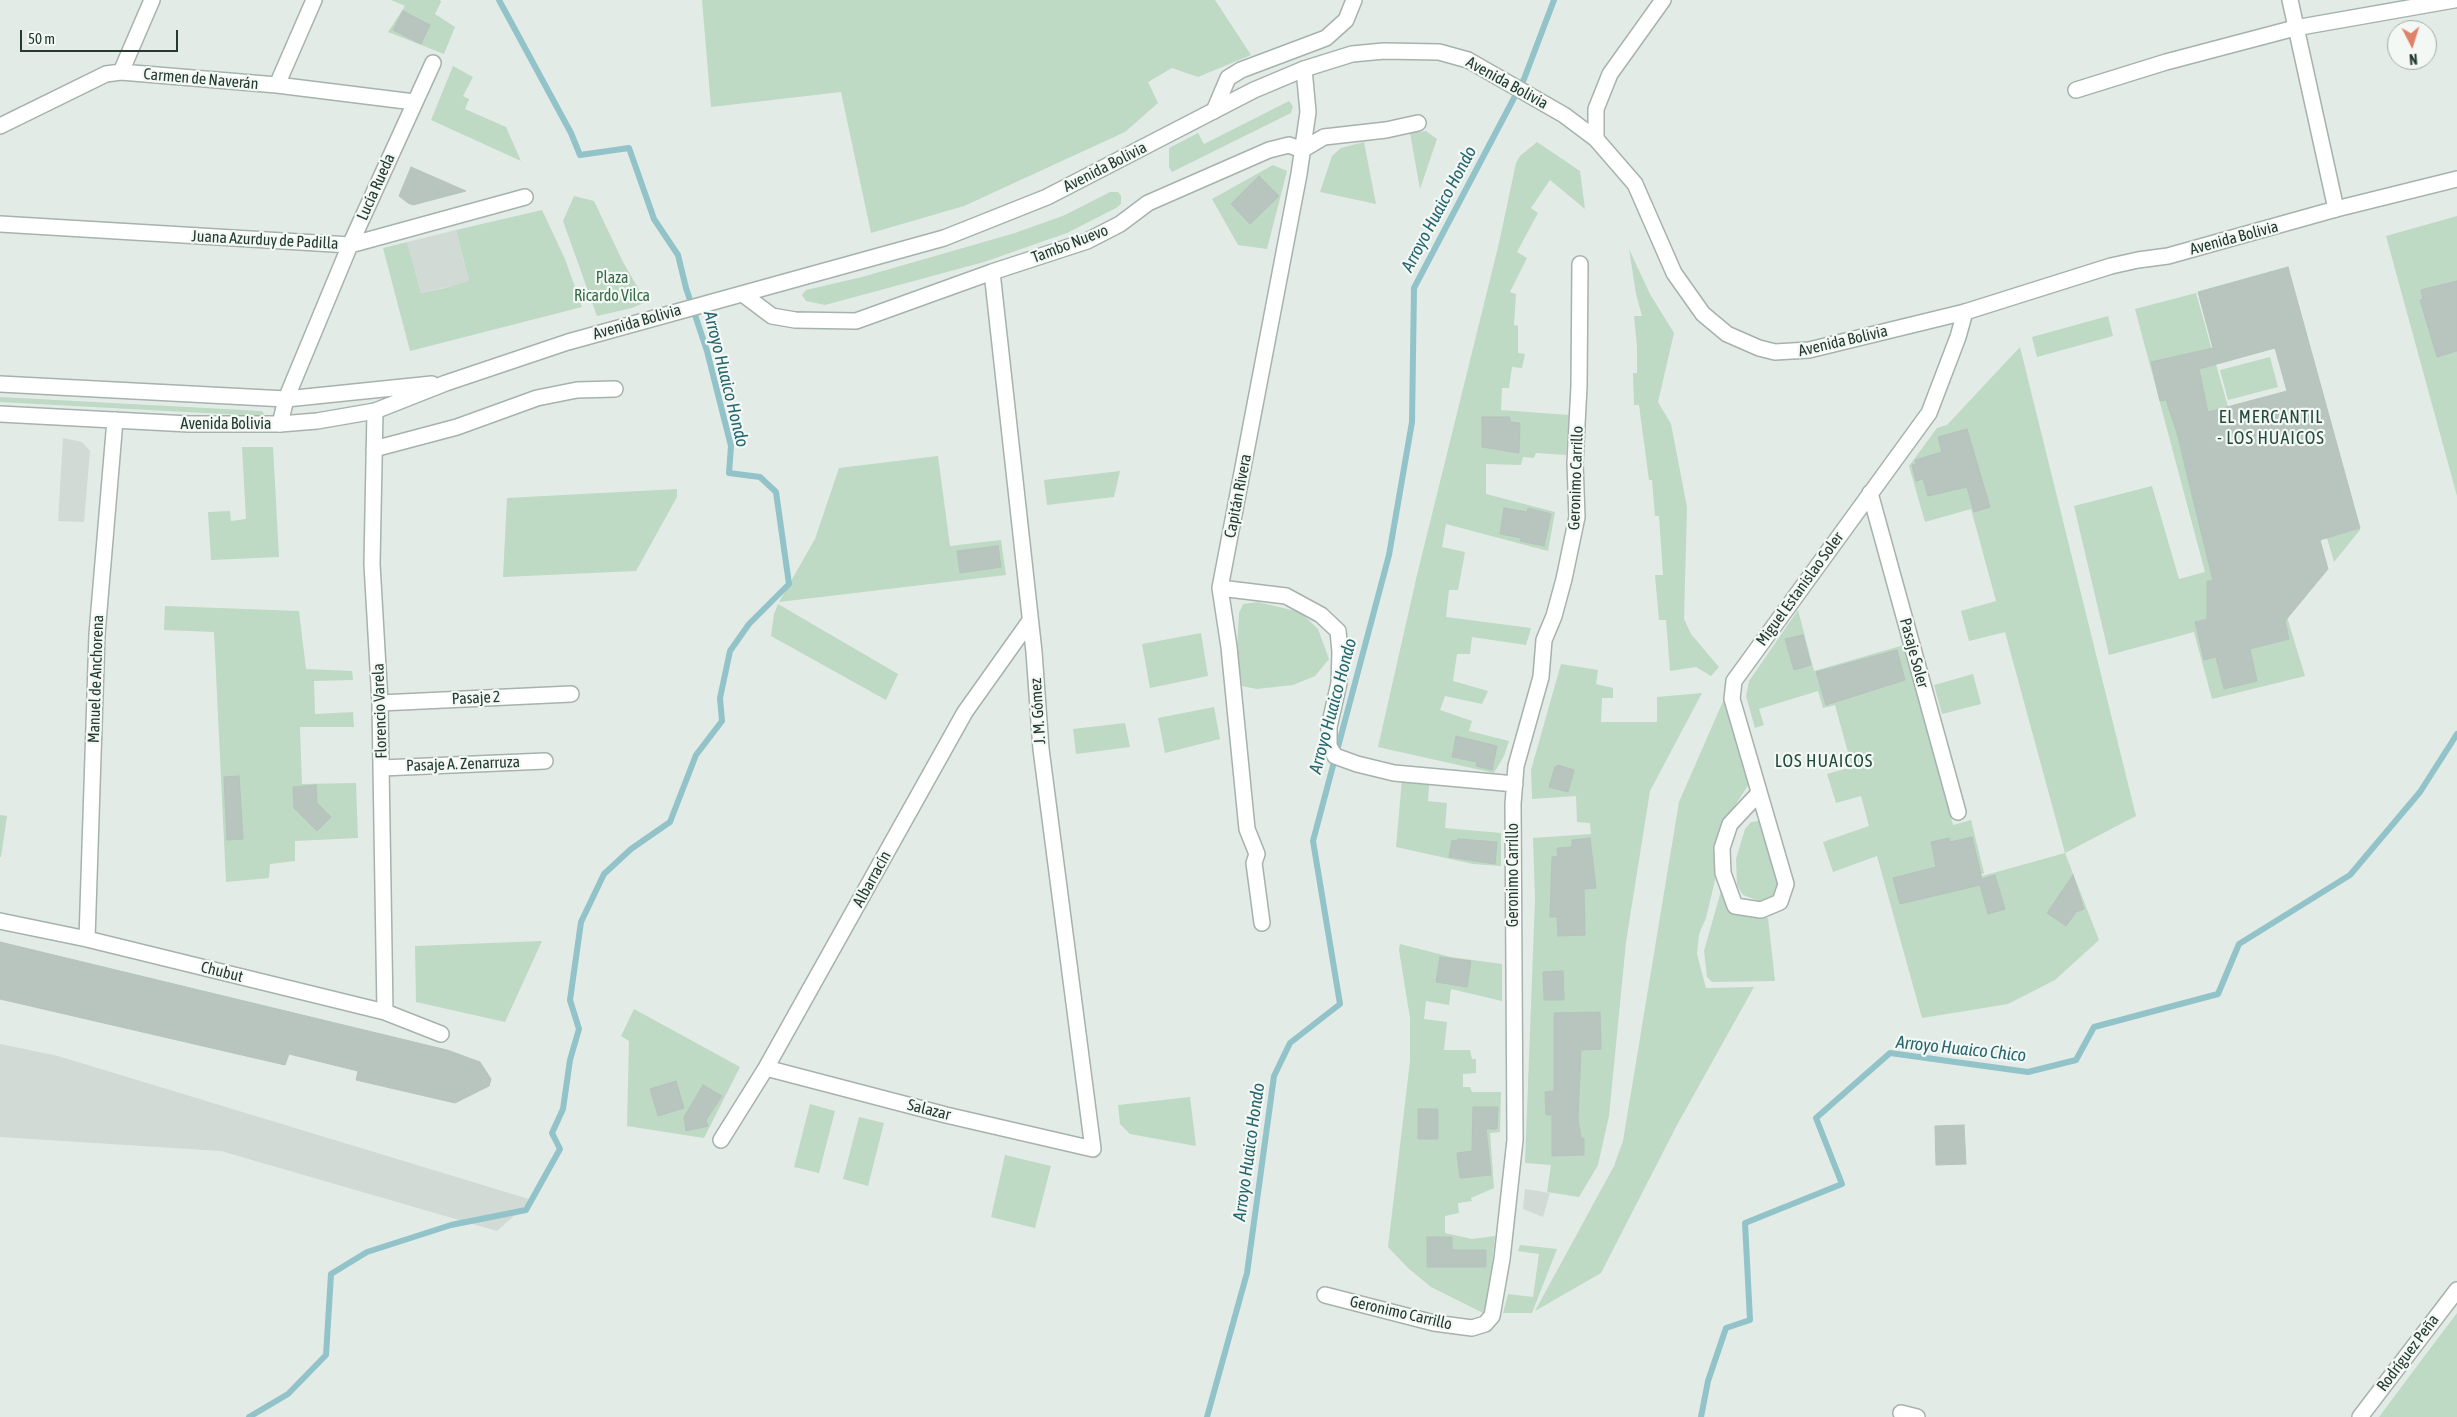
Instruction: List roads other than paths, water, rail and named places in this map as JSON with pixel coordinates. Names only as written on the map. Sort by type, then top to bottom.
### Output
[{"type":"street","points":[[121,72],[152,0]]},
{"type":"street","points":[[277,85],[314,0]]},
{"type":"street","points":[[1214,111],[1228,78],[1241,70],[1326,38],[1346,20],[1354,0]]},
{"type":"street","points":[[1596,139],[1596,109],[1610,74],[1663,0]]},
{"type":"street","points":[[2290,0],[2336,209]]},
{"type":"street","points":[[2076,90],[2166,62],[2295,28],[2454,0]]},
{"type":"street","name":"Avenida Bolivia","points":[[0,414],[189,424],[280,424],[317,421],[375,411],[446,383],[568,342],[716,300],[744,295],[910,249],[996,220],[1047,197],[1254,90],[1304,69],[1352,54],[1384,51],[1439,52],[1468,60],[1564,115],[1596,139],[1635,184],[1674,273],[1695,304],[1714,324],[1744,342],[1775,352],[1809,350],[1965,312],[2111,266],[2168,256],[2336,209],[2457,179]]},
{"type":"street","name":"Lucía Rueda","points":[[280,424],[286,399],[350,245],[433,63]]},
{"type":"street","name":"Capitán Rivera","points":[[1262,923],[1254,864],[1257,854],[1247,829],[1229,647],[1220,588],[1302,150],[1308,112],[1304,69]]},
{"type":"street","name":"Carmen de Naverán","points":[[0,126],[106,74],[121,72],[277,85],[414,102]]},
{"type":"street","points":[[1302,150],[1324,137],[1386,130],[1418,123]]},
{"type":"street","name":"Tambo Nuevo","points":[[744,295],[772,316],[795,320],[856,322],[992,272],[1087,241],[1120,224],[1148,203],[1269,150],[1289,145],[1302,150]]},
{"type":"street","name":"Juana Azurduy de Padilla","points":[[0,224],[350,245],[525,197]]},
{"type":"street","name":"Geronimo Carrillo","points":[[1325,1294],[1434,1323],[1472,1328],[1484,1324],[1492,1316],[1502,1259],[1516,1140],[1513,957],[1516,766],[1541,677],[1544,640],[1564,579],[1577,517],[1575,463],[1579,386],[1580,264]]},
{"type":"street","name":"J. M. Gómez","points":[[992,272],[1029,622],[1034,652],[1041,749],[1093,1149]]},
{"type":"street","name":"Miguel Estanislao Soler","points":[[1759,793],[1730,824],[1722,848],[1723,873],[1735,906],[1762,910],[1780,902],[1786,884],[1732,699],[1734,680],[1929,413],[1958,337],[1965,312]]},
{"type":"street","name":"Avenida Bolivia","points":[[0,384],[286,399],[396,386],[446,383]]},
{"type":"street","points":[[374,449],[400,440],[457,427],[537,398],[576,390],[615,389]]},
{"type":"street","name":"Florencio Varela","points":[[375,411],[372,564],[382,768],[385,1012]]},
{"type":"street","name":"Manuel de Anchorena","points":[[87,939],[97,634],[115,420]]},
{"type":"street","name":"Pasaje Soler","points":[[1870,493],[1958,812]]},
{"type":"street","points":[[1220,588],[1286,596],[1321,615],[1338,631],[1340,652],[1338,683],[1329,727],[1329,746],[1335,756],[1357,764],[1394,773],[1515,784]]},
{"type":"street","name":"Albarracín","points":[[721,1140],[766,1068],[965,712],[1029,622]]},
{"type":"street","name":"Pasaje 2","points":[[380,703],[571,694]]},
{"type":"street","name":"Pasaje A. Zenarruza","points":[[382,768],[545,761]]},
{"type":"street","name":"Chubut","points":[[0,921],[87,939],[385,1012],[440,1034]]},
{"type":"street","name":"Salazar","points":[[766,1068],[946,1115],[1093,1149]]},
{"type":"street","name":"Rodríguez Peña","points":[[2360,1417],[2457,1290]]},
{"type":"street","points":[[1900,1413],[1917,1417]]},
{"type":"waterway","name":"Arroyo Huaico Hondo","points":[[249,1417],[288,1394],[326,1355],[331,1274],[367,1252],[451,1225],[526,1210],[560,1149],[552,1133],[563,1109],[570,1060],[579,1029],[570,1000],[581,922],[604,874],[631,849],[670,822],[696,755],[722,721],[720,698],[730,651],[749,624],[789,584],[776,492],[760,477],[729,473],[731,446],[707,351],[686,288],[678,255],[654,219],[629,148],[580,155],[571,133],[499,0]]},
{"type":"waterway","name":"Arroyo Huaico Hondo","points":[[1207,1417],[1247,1273],[1274,1076],[1290,1043],[1340,1004],[1313,841],[1389,555],[1412,422],[1414,288],[1524,79],[1554,0]]},
{"type":"waterway","name":"Arroyo Huaico Chico","points":[[1701,1417],[1708,1381],[1726,1328],[1750,1320],[1745,1223],[1842,1184],[1816,1118],[1890,1053],[2028,1072],[2076,1060],[2094,1027],[2218,994],[2239,944],[2350,875],[2420,792],[2457,734]]},
{"type":"district","name":"EL MERCANTIL - LOS HUAICOS","points":[[2271,427]]},
{"type":"district","name":"LOS HUAICOS","points":[[1824,761]]},
{"type":"park label","name":"Plaza Ricardo Vilca","points":[[612,287]]}]
